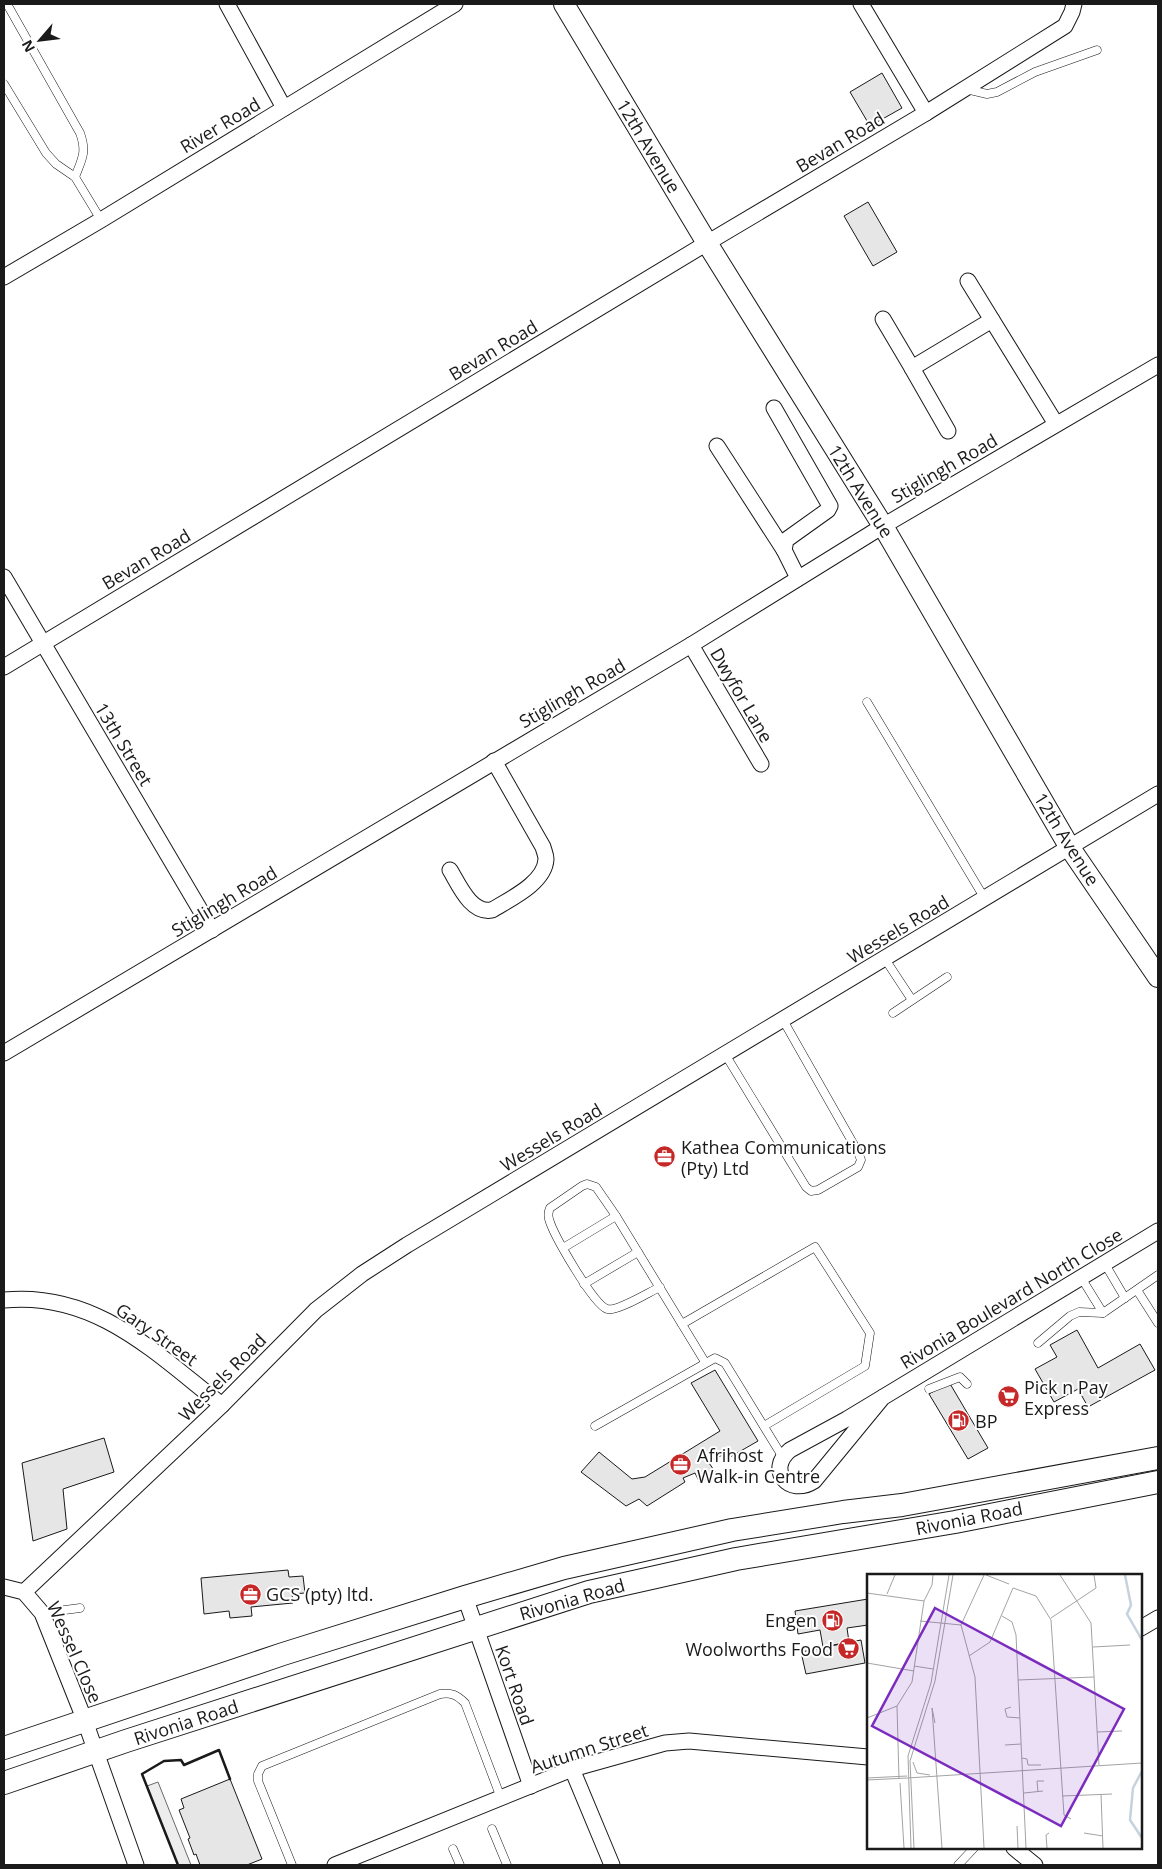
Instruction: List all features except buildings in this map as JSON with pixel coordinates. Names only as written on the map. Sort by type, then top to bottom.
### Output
[{"type":"main road","name":"12th Avenue","points":[[564,4],[707,242],[883,526],[1070,848],[1158,976]]},
{"type":"main road","name":"Rivonia Road","points":[[4,1748],[283,1654],[564,1568],[732,1530],[843,1512],[902,1505],[1158,1458]]},
{"type":"main road","name":"Rivonia Road","points":[[4,1784],[96,1751],[589,1592],[736,1559],[955,1522],[1158,1482]]},
{"type":"street","points":[[227,4],[284,108]]},
{"type":"street","name":"River Road","points":[[4,277],[455,4]]},
{"type":"street","points":[[861,4],[926,113]]},
{"type":"street","name":"Bevan Road","points":[[4,667],[707,242],[926,113],[1065,26],[1074,4]]},
{"type":"street","points":[[968,281],[1056,424]]},
{"type":"street","points":[[884,319],[948,431]]},
{"type":"street","points":[[912,368],[992,320]]},
{"type":"street","name":"Stiglingh Road","points":[[4,1052],[691,645],[883,526],[1158,365]]},
{"type":"street","points":[[774,408],[830,506],[828,510],[786,540],[784,550]]},
{"type":"street","points":[[717,446],[784,550],[798,578]]},
{"type":"street","name":"13th Street","points":[[4,577],[212,930]]},
{"type":"street","name":"Dwyfor Lane","points":[[691,645],[761,764]]},
{"type":"street","points":[[450,870],[470,901],[481,909],[492,910],[528,888],[544,866],[546,858],[543,847],[494,761]]},
{"type":"street","name":"Wessels Road","points":[[24,1592],[222,1406],[316,1310],[362,1274],[1158,794]]},
{"type":"street","name":"Rivonia Boulevard North Close","points":[[883,1397],[814,1481],[806,1487],[790,1485],[783,1479],[779,1471],[782,1456],[790,1450],[883,1397],[1158,1232]]},
{"type":"street","name":"Gary Street","points":[[4,1300],[50,1301],[69,1305],[97,1315],[118,1326],[145,1345],[222,1406]]},
{"type":"street","name":"Wessel Close","points":[[4,1587],[24,1592],[42,1613],[96,1751],[136,1865]]},
{"type":"street","name":"Kort Road","points":[[465,1597],[531,1786]]},
{"type":"street","points":[[1142,1627],[1158,1618]]},
{"type":"street","name":"Autumn Street","points":[[336,1865],[572,1769],[658,1745],[675,1742],[867,1757]]},
{"type":"street","points":[[572,1769],[612,1865]]},
{"type":"street","points":[[1015,1849],[1035,1865]]},
{"type":"lane","points":[[7,4],[80,133],[84,144],[84,154],[75,177]]},
{"type":"lane","points":[[965,88],[987,94],[997,92],[1035,72],[1097,50]]},
{"type":"lane","points":[[4,84],[46,153],[56,164],[75,177],[101,220]]},
{"type":"lane","points":[[867,702],[985,899]]},
{"type":"lane","points":[[885,959],[912,1000]]},
{"type":"lane","points":[[893,1014],[947,977]]},
{"type":"lane","points":[[725,1054],[806,1188],[811,1191],[818,1190],[858,1167],[860,1160],[858,1152],[783,1020]]},
{"type":"lane","points":[[660,1287],[612,1309],[601,1305],[584,1284],[563,1248],[548,1218],[550,1208],[582,1186],[587,1184],[596,1187],[616,1216],[660,1287],[705,1362]]},
{"type":"lane","points":[[563,1248],[616,1216]]},
{"type":"lane","points":[[682,1324],[815,1247],[870,1333],[865,1366],[764,1426]]},
{"type":"lane","points":[[584,1284],[638,1252]]},
{"type":"lane","points":[[1105,1264],[1125,1298]]},
{"type":"lane","points":[[1038,1343],[1070,1316],[1079,1312],[1103,1313],[1158,1275]]},
{"type":"lane","points":[[1082,1279],[1103,1313]]},
{"type":"lane","points":[[1137,1290],[1158,1323]]},
{"type":"lane","points":[[595,1426],[715,1358],[724,1363],[782,1456]]},
{"type":"lane","points":[[929,1389],[960,1377],[968,1384]]},
{"type":"lane","points":[[42,1613],[80,1608]]},
{"type":"lane","points":[[292,1865],[258,1781],[258,1774],[262,1766],[440,1694],[448,1693],[458,1696],[465,1703],[501,1798]]},
{"type":"lane","points":[[492,1829],[507,1865]]},
{"type":"lane","points":[[453,1849],[460,1865]]},
{"type":"lane","points":[[958,1865],[973,1849]]},
{"type":"shaded area","points":[[158,1782],[191,1865],[178,1865],[147,1786]]},
{"type":"wall","points":[[178,1865],[142,1774],[164,1761],[181,1760],[184,1765],[219,1750],[230,1779]]},
{"type":"place","name":"Kathea Communications (Pty) Ltd","points":[[665,1157]]},
{"type":"place","name":"Pick n Pay Express","points":[[1008,1397]]},
{"type":"place","name":"BP","points":[[959,1421]]},
{"type":"place","name":"Afrihost Walk-in Centre","points":[[681,1465]]},
{"type":"place","name":"GCS (pty) ltd.","points":[[250,1594]]},
{"type":"place","name":"Engen","points":[[833,1620]]},
{"type":"place","name":"Woolworths Food","points":[[849,1649]]}]
